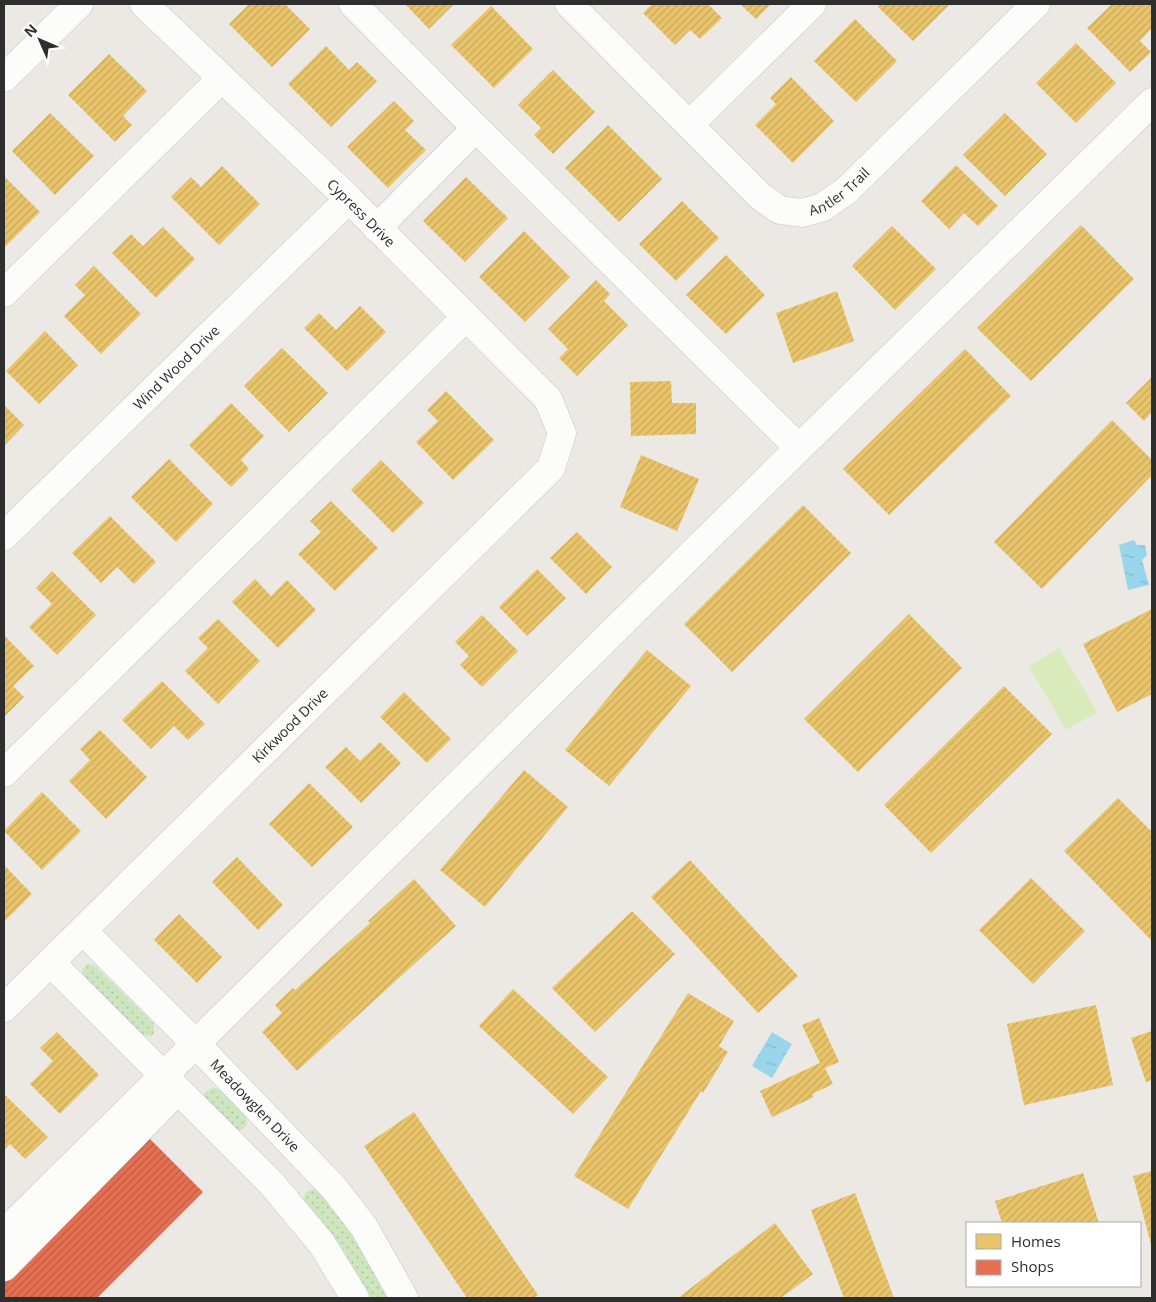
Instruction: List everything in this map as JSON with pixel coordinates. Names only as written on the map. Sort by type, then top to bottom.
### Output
[{"type":"street","points":[[4,78],[79,4]]},
{"type":"street","name":"Cypress Drive","points":[[144,4],[349,200],[548,399],[562,433]]},
{"type":"street","points":[[353,4],[799,448]]},
{"type":"street","name":"Antler Trail","points":[[569,4],[760,196],[780,210],[802,213],[823,207],[847,190],[1036,4]]},
{"type":"street","points":[[688,125],[812,4]]},
{"type":"street","points":[[4,292],[222,78]]},
{"type":"street","points":[[4,1267],[170,1082],[195,1043],[1152,102]]},
{"type":"street","points":[[377,228],[476,128]]},
{"type":"street","name":"Wind Wood Drive","points":[[4,536],[349,200]]},
{"type":"street","points":[[4,773],[466,317]]},
{"type":"street","name":"Kirkwood Drive","points":[[4,1008],[552,468],[562,433]]},
{"type":"street","name":"Meadowglen Drive","points":[[83,932],[195,1043],[334,1188],[364,1227],[404,1298]]},
{"type":"street","points":[[51,962],[272,1184],[322,1244],[355,1298]]},
{"type":"street","points":[[4,1232],[170,1082]]},
{"type":"green space","points":[[1059,648],[1097,712],[1066,730],[1029,666]]},
{"type":"green space","points":[[87,964],[94,965],[154,1024],[152,1036],[142,1035],[82,977],[83,969]]},
{"type":"green space","points":[[214,1087],[246,1117],[247,1125],[242,1130],[234,1131],[203,1097],[205,1092]]},
{"type":"green space","points":[[315,1189],[326,1199],[347,1225],[366,1255],[389,1298],[371,1298],[345,1253],[303,1200],[306,1192]]},
{"type":"water","points":[[1134,540],[1137,545],[1145,545],[1147,555],[1142,560],[1149,585],[1128,590],[1119,545]]},
{"type":"water","points":[[772,1032],[792,1044],[772,1078],[752,1066]]},
{"type":"building: Homes","points":[[249,4],[285,4],[310,29],[272,67],[229,24]]},
{"type":"building: Homes","points":[[405,4],[454,4],[429,29]]},
{"type":"building: Homes","points":[[652,4],[708,4],[722,18],[700,39],[690,30],[675,45],[643,13]]},
{"type":"building: Homes","points":[[740,4],[771,4],[756,19]]},
{"type":"building: Homes","points":[[881,4],[950,4],[913,41],[878,7]]},
{"type":"building: Homes","points":[[1112,4],[1152,4],[1152,28],[1140,41],[1151,52],[1130,72],[1087,28]]},
{"type":"building: Homes","points":[[491,6],[533,49],[494,88],[451,45]]},
{"type":"building: Homes","points":[[855,19],[897,61],[856,102],[814,61]]},
{"type":"building: Homes","points":[[1076,43],[1116,83],[1076,123],[1036,83]]},
{"type":"building: Homes","points":[[326,46],[349,70],[357,62],[377,81],[331,127],[288,84]]},
{"type":"building: Homes","points":[[109,54],[147,91],[123,116],[132,125],[115,142],[68,95]]},
{"type":"building: Homes","points":[[553,70],[595,112],[553,154],[534,135],[541,128],[518,105]]},
{"type":"building: Homes","points":[[791,77],[834,121],[793,163],[755,125],[776,104],[770,98]]},
{"type":"building: Homes","points":[[394,101],[414,121],[405,130],[426,150],[388,188],[347,147]]},
{"type":"building: Homes","points":[[50,113],[94,156],[55,195],[12,151]]},
{"type":"building: Homes","points":[[1005,113],[1047,154],[1005,196],[963,155]]},
{"type":"building: Homes","points":[[608,125],[662,179],[619,222],[565,168]]},
{"type":"building: Homes","points":[[956,165],[998,206],[978,226],[964,213],[949,229],[921,201]]},
{"type":"building: Homes","points":[[222,166],[260,204],[219,245],[171,197],[191,177],[201,187]]},
{"type":"building: Homes","points":[[4,176],[40,212],[4,248]]},
{"type":"building: Homes","points":[[466,177],[508,218],[465,262],[423,221]]},
{"type":"building: Homes","points":[[682,201],[719,238],[676,281],[639,244]]},
{"type":"building: Homes","points":[[1081,225],[1134,279],[1031,381],[977,328]]},
{"type":"building: Homes","points":[[892,226],[936,269],[895,310],[852,266]]},
{"type":"building: Homes","points":[[163,227],[195,259],[156,298],[112,253],[131,234],[143,246]]},
{"type":"building: Homes","points":[[524,231],[570,277],[525,322],[479,277]]},
{"type":"building: Homes","points":[[726,255],[765,295],[726,334],[686,295]]},
{"type":"building: Homes","points":[[94,266],[141,314],[101,354],[64,316],[85,295],[75,285]]},
{"type":"building: Homes","points":[[596,280],[610,294],[604,301],[628,325],[577,376],[559,358],[568,349],[548,329]]},
{"type":"building: Homes","points":[[837,291],[854,341],[793,363],[776,313]]},
{"type":"building: Homes","points":[[360,306],[386,332],[347,371],[304,328],[319,313],[336,330]]},
{"type":"building: Homes","points":[[45,331],[78,365],[39,404],[6,371]]},
{"type":"building: Homes","points":[[282,348],[328,393],[289,432],[244,386]]},
{"type":"building: Homes","points":[[965,349],[1011,396],[889,515],[843,469]]},
{"type":"building: Homes","points":[[1152,377],[1152,412],[1144,421],[1126,403]]},
{"type":"building: Homes","points":[[671,381],[672,403],[696,403],[696,434],[631,436],[630,382]]},
{"type":"building: Homes","points":[[446,391],[494,440],[453,480],[416,442],[438,421],[427,410]]},
{"type":"building: Homes","points":[[231,403],[264,436],[241,460],[249,469],[231,487],[189,445]]},
{"type":"building: Homes","points":[[4,405],[24,425],[4,446]]},
{"type":"building: Homes","points":[[1112,420],[1152,460],[1152,475],[1042,589],[994,542]]},
{"type":"building: Homes","points":[[641,455],[699,479],[677,531],[620,507]]},
{"type":"building: Homes","points":[[169,459],[213,504],[176,542],[131,497]]},
{"type":"building: Homes","points":[[381,460],[424,503],[393,533],[351,490]]},
{"type":"building: Homes","points":[[331,501],[378,548],[335,591],[298,554],[321,532],[310,521]]},
{"type":"building: Homes","points":[[803,505],[851,553],[732,672],[684,624]]},
{"type":"building: Homes","points":[[110,516],[156,562],[134,584],[117,567],[101,583],[72,553]]},
{"type":"building: Homes","points":[[577,532],[612,567],[586,594],[550,558]]},
{"type":"building: Homes","points":[[537,569],[566,598],[527,636],[499,607]]},
{"type":"building: Homes","points":[[52,571],[96,615],[57,655],[29,627],[52,604],[36,588]]},
{"type":"building: Homes","points":[[255,579],[271,596],[287,580],[316,610],[278,648],[232,602]]},
{"type":"building: Homes","points":[[1152,609],[1152,694],[1117,712],[1083,644]]},
{"type":"building: Homes","points":[[909,614],[962,668],[858,772],[804,719]]},
{"type":"building: Homes","points":[[482,615],[518,651],[482,687],[460,665],[469,656],[455,642]]},
{"type":"building: Homes","points":[[218,619],[260,661],[218,704],[185,671],[208,648],[198,638]]},
{"type":"building: Homes","points":[[4,635],[34,666],[13,686],[24,697],[4,717]]},
{"type":"building: Homes","points":[[647,650],[691,686],[609,786],[565,750]]},
{"type":"building: Homes","points":[[162,681],[205,724],[188,740],[174,726],[151,749],[122,720]]},
{"type":"building: Homes","points":[[1004,686],[1052,734],[931,853],[884,805]]},
{"type":"building: Homes","points":[[404,692],[451,739],[427,763],[380,717]]},
{"type":"building: Homes","points":[[100,730],[147,777],[106,819],[69,781],[90,760],[80,749]]},
{"type":"building: Homes","points":[[380,742],[401,763],[361,803],[325,767],[346,747],[360,761]]},
{"type":"building: Homes","points":[[524,770],[568,807],[485,907],[440,870]]},
{"type":"building: Homes","points":[[309,783],[353,827],[312,867],[269,824]]},
{"type":"building: Homes","points":[[42,792],[81,831],[42,870],[4,831]]},
{"type":"building: Homes","points":[[1118,798],[1152,832],[1152,941],[1064,851]]},
{"type":"building: Homes","points":[[237,857],[283,905],[258,930],[212,882]]},
{"type":"building: Homes","points":[[690,860],[798,976],[758,1013],[651,897]]},
{"type":"building: Homes","points":[[4,865],[32,894],[4,922]]},
{"type":"building: Homes","points":[[1031,878],[1085,931],[1033,984],[979,930]]},
{"type":"building: Homes","points":[[414,879],[456,926],[297,1071],[262,1032],[282,1013],[275,1005],[293,988],[295,990],[370,923],[368,921]]},
{"type":"building: Homes","points":[[632,911],[675,954],[595,1032],[552,988]]},
{"type":"building: Homes","points":[[179,914],[222,957],[197,983],[154,940]]},
{"type":"building: Homes","points":[[513,989],[608,1077],[573,1114],[479,1026]]},
{"type":"building: Homes","points":[[688,993],[734,1021],[719,1046],[728,1052],[703,1093],[701,1091],[628,1209],[574,1176]]},
{"type":"building: Homes","points":[[1096,1005],[1113,1085],[1024,1105],[1007,1024]]},
{"type":"building: Homes","points":[[819,1018],[839,1062],[825,1068],[833,1084],[812,1094],[814,1097],[772,1117],[760,1091],[820,1063],[802,1025]]},
{"type":"building: Homes","points":[[1152,1031],[1152,1080],[1146,1082],[1131,1038]]},
{"type":"building: Homes","points":[[57,1032],[99,1075],[60,1114],[30,1084],[53,1061],[40,1048]]},
{"type":"building: Homes","points":[[4,1094],[48,1137],[25,1159],[10,1144],[4,1150]]},
{"type":"building: Homes","points":[[414,1112],[538,1295],[534,1298],[467,1298],[364,1146]]},
{"type":"building: Homes","points":[[1152,1171],[1152,1248],[1133,1176]]},
{"type":"building: Homes","points":[[1083,1173],[1099,1222],[1002,1222],[995,1201]]},
{"type":"building: Homes","points":[[855,1193],[894,1298],[844,1298],[811,1210]]},
{"type":"building: Homes","points":[[775,1223],[813,1274],[781,1298],[678,1298]]},
{"type":"building: Shops","points":[[146,1135],[203,1192],[97,1298],[4,1298],[4,1277]]}]
